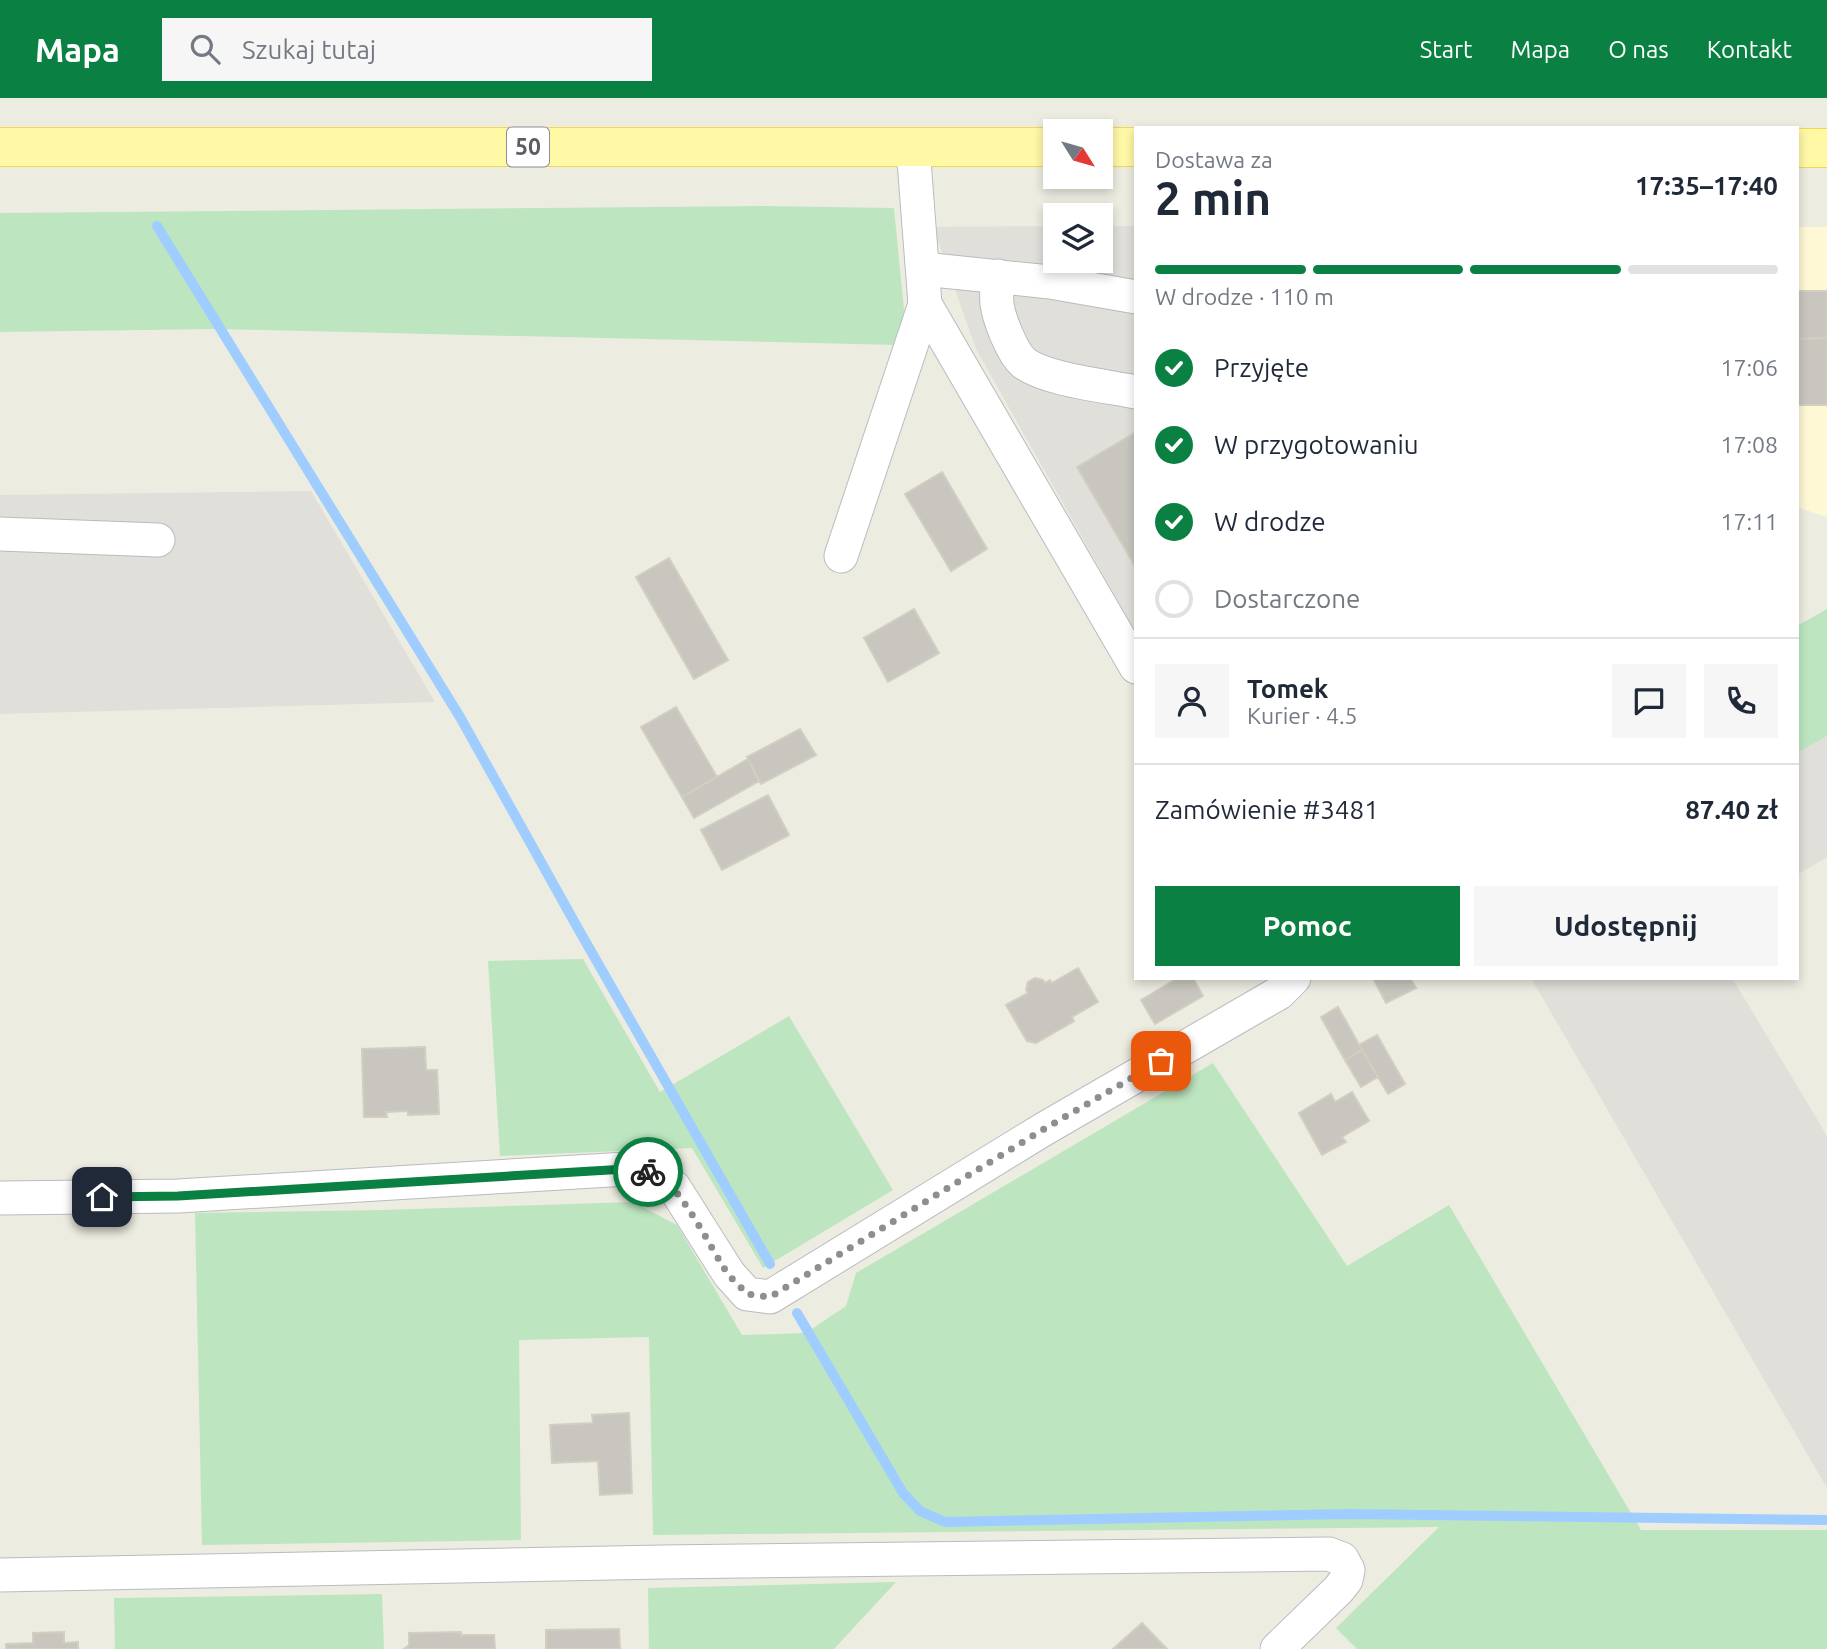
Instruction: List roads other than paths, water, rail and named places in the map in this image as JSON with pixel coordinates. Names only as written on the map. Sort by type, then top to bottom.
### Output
[{"type":"main road","name":"50","points":[[0,147],[1043,148]]},
{"type":"main road","points":[[1113,147],[1134,147]]},
{"type":"main road","points":[[1799,148],[1827,148]]},
{"type":"street","points":[[841,556],[925,304],[913,148]]},
{"type":"street","points":[[923,269],[1050,282],[1134,297]]},
{"type":"street","points":[[998,276],[997,303],[1002,322],[1011,344],[1023,362],[1049,375],[1134,392]]},
{"type":"street","points":[[925,304],[1134,660]]},
{"type":"street","points":[[0,534],[158,540]]},
{"type":"street","points":[[0,1198],[178,1196],[626,1169],[654,1173],[674,1187],[729,1274],[747,1294],[770,1297],[1044,1129],[1279,993],[1292,980]]},
{"type":"street","points":[[0,1575],[649,1562],[1329,1553],[1342,1559],[1348,1570],[1346,1580],[1277,1649]]},
{"type":"waterway","points":[[157,226],[460,717],[770,1264]]},
{"type":"waterway","points":[[797,1313],[903,1493],[920,1511],[945,1522],[1350,1514],[1827,1520]]}]
